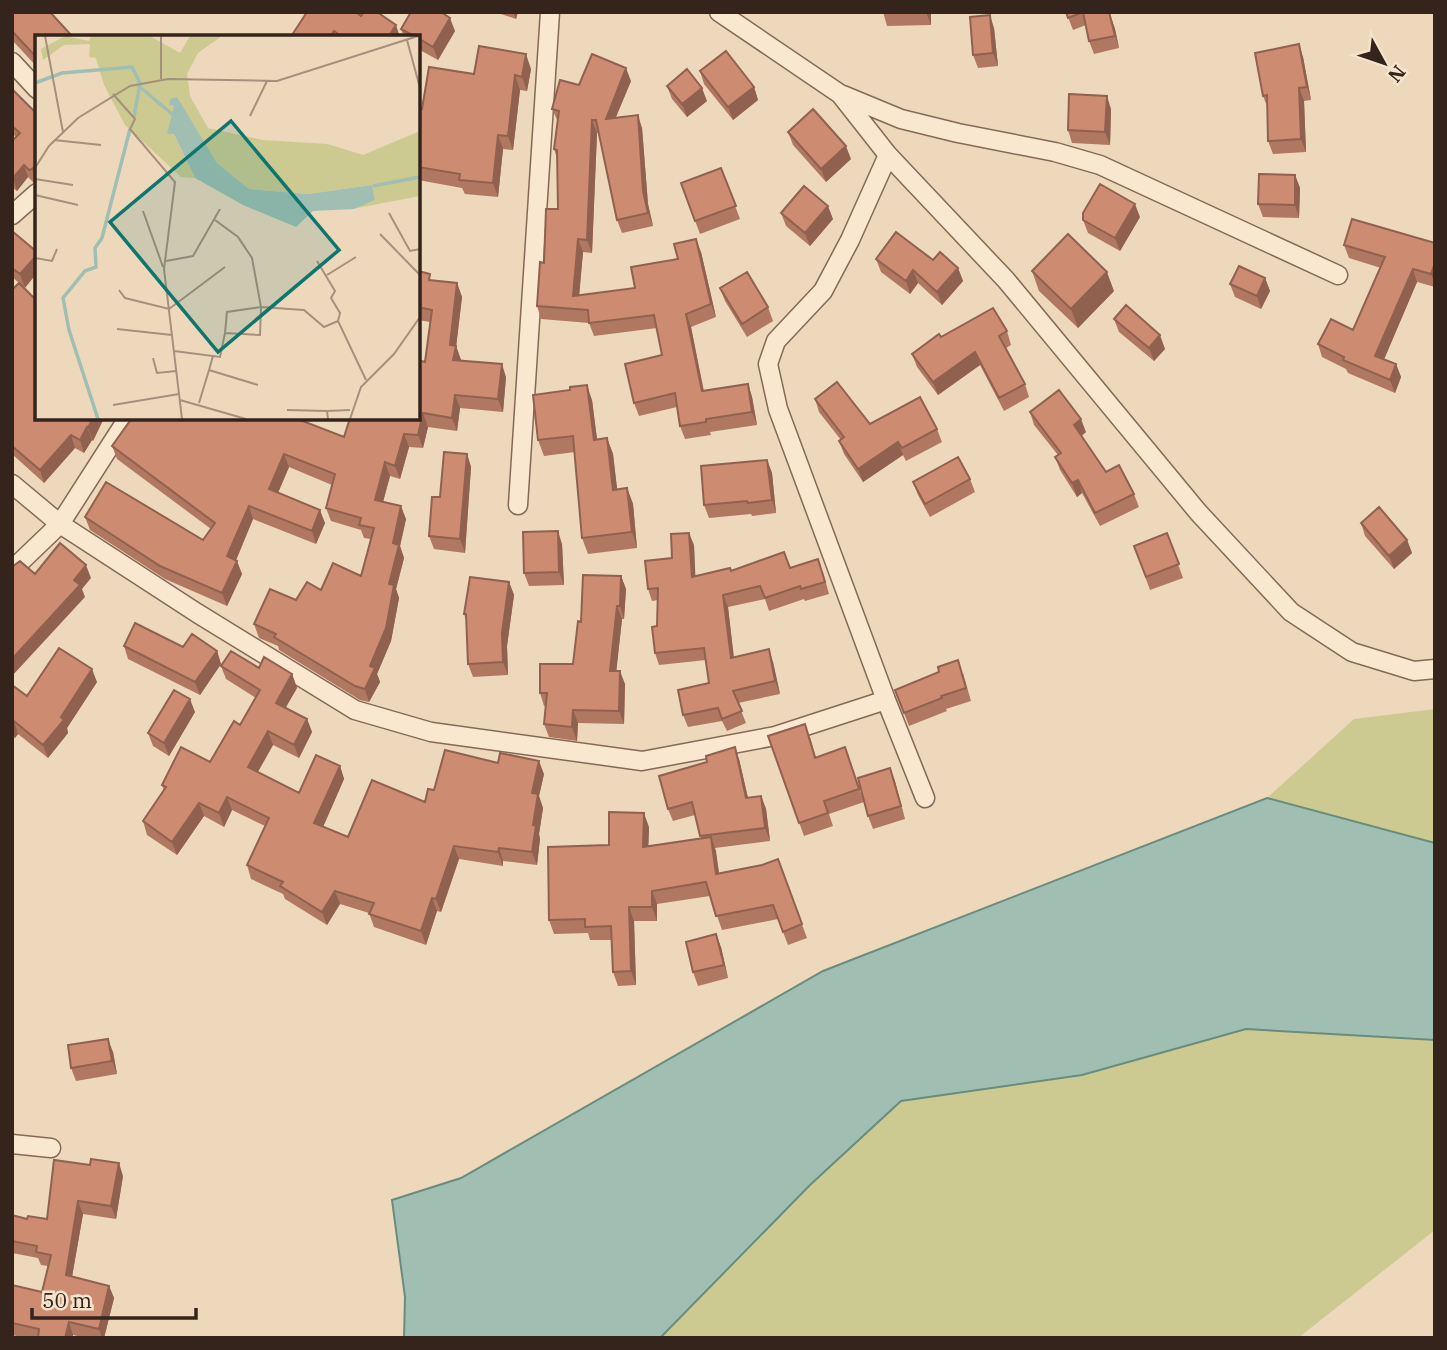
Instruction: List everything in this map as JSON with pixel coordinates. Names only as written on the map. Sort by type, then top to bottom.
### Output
[{"type":"street","points":[[518,505],[551,12]]},
{"type":"street","points":[[719,12],[840,94],[901,119],[958,134],[1055,152],[1100,165],[1338,275]]},
{"type":"street","points":[[12,62],[35,87]]},
{"type":"street","points":[[840,94],[888,155],[1006,280],[1198,512],[1291,612],[1352,652],[1414,671],[1435,669]]},
{"type":"street","points":[[888,155],[850,240],[823,291],[776,341],[768,364],[778,409],[925,798]]},
{"type":"street","points":[[12,215],[35,195]]},
{"type":"street","points":[[12,569],[60,524],[127,420]]},
{"type":"street","points":[[12,484],[60,524],[197,613],[355,710],[431,732],[642,761],[775,736],[886,700]]},
{"type":"street","points":[[12,1144],[51,1148]]},
{"type":"shaded area","points":[[1435,709],[1435,843],[1267,798],[1354,719]]},
{"type":"shaded area","points":[[1267,798],[1435,843],[1435,1040],[1246,1029],[1082,1075],[901,1101],[810,1185],[660,1338],[404,1338],[405,1297],[392,1200],[461,1178],[823,971]]},
{"type":"shaded area","points":[[1246,1029],[1435,1040],[1435,1230],[1298,1338],[660,1338],[810,1185],[901,1101],[1082,1075]]},
{"type":"building","points":[[12,12],[50,12],[71,35],[35,35],[35,56],[12,31]]},
{"type":"building","points":[[307,12],[356,12],[361,16],[364,12],[377,12],[396,25],[389,35],[339,35],[334,31],[331,35],[292,35]]},
{"type":"building","points":[[411,12],[441,12],[450,18],[433,47],[420,39],[420,35],[412,35],[401,29]]},
{"type":"building","points":[[1066,12],[1083,12],[1068,18]]},
{"type":"building","points":[[1083,12],[1109,12],[1115,36],[1089,41]]},
{"type":"building","points":[[990,15],[993,53],[973,55],[970,17]]},
{"type":"building","points":[[1299,44],[1307,87],[1299,88],[1301,139],[1268,141],[1267,95],[1263,96],[1255,53]]},
{"type":"building","points":[[479,46],[526,54],[522,77],[515,75],[508,136],[498,135],[493,183],[459,180],[460,174],[420,167],[420,108],[429,67],[474,74]]},
{"type":"building","points":[[726,51],[754,87],[728,107],[700,71]]},
{"type":"building","points":[[592,54],[626,68],[606,119],[638,115],[643,191],[648,213],[617,220],[596,120],[592,120],[587,240],[578,239],[573,296],[635,288],[631,267],[678,259],[674,244],[696,239],[711,304],[686,314],[702,391],[748,384],[752,412],[680,426],[675,393],[634,403],[625,364],[662,355],[654,315],[589,323],[588,310],[537,306],[540,262],[544,263],[546,209],[558,209],[557,150],[554,149],[559,111],[552,109],[560,80],[579,85]]},
{"type":"building","points":[[687,69],[702,88],[682,104],[667,86]]},
{"type":"building","points":[[12,89],[35,112],[35,166],[29,170],[24,165],[13,178],[12,141],[20,133],[12,126]]},
{"type":"building","points":[[1069,94],[1107,96],[1105,132],[1068,130]]},
{"type":"building","points":[[813,109],[846,146],[821,169],[788,132]]},
{"type":"building","points":[[721,168],[736,206],[695,221],[681,183]]},
{"type":"building","points":[[1259,174],[1295,175],[1295,205],[1258,204]]},
{"type":"building","points":[[1100,184],[1135,204],[1115,238],[1083,220],[1083,213]]},
{"type":"building","points":[[804,186],[828,206],[805,233],[781,213]]},
{"type":"building","points":[[1352,219],[1435,243],[1435,263],[1431,274],[1413,269],[1375,356],[1396,364],[1390,380],[1343,360],[1344,357],[1318,344],[1331,319],[1353,330],[1385,257],[1344,245]]},
{"type":"building","points":[[12,231],[35,250],[35,257],[20,274],[12,268]]},
{"type":"building","points":[[896,232],[933,260],[940,252],[958,268],[937,292],[913,270],[906,281],[876,259]]},
{"type":"building","points":[[1068,234],[1107,272],[1071,309],[1032,271]]},
{"type":"building","points":[[1239,266],[1265,278],[1257,296],[1230,284]]},
{"type":"building","points":[[420,272],[430,274],[429,280],[457,283],[450,345],[456,346],[453,360],[502,364],[498,399],[455,395],[452,418],[423,413],[418,435],[404,434],[395,466],[385,462],[375,500],[401,506],[393,543],[399,545],[389,584],[394,585],[386,628],[370,666],[375,668],[365,689],[355,686],[274,637],[276,634],[254,624],[270,589],[296,600],[307,582],[321,590],[333,563],[361,576],[374,528],[359,525],[361,518],[326,508],[335,474],[284,454],[269,489],[320,510],[312,531],[249,506],[227,556],[237,561],[222,593],[160,566],[85,517],[106,482],[203,540],[215,523],[112,446],[131,420],[300,420],[344,437],[349,420],[420,420],[420,361],[425,362],[432,310],[420,307]]},
{"type":"building","points":[[747,272],[768,307],[742,324],[720,288]]},
{"type":"building","points":[[19,283],[35,299],[35,420],[92,420],[80,440],[71,435],[40,470],[12,446],[12,290]]},
{"type":"building","points":[[1126,305],[1160,335],[1149,348],[1114,319]]},
{"type":"building","points":[[993,308],[1007,331],[999,336],[1025,384],[999,398],[975,352],[933,382],[912,354],[939,334],[941,337]]},
{"type":"building","points":[[837,382],[870,424],[920,397],[937,429],[902,448],[898,442],[858,469],[839,441],[844,437],[815,399]]},
{"type":"building","points":[[587,385],[594,440],[607,438],[613,490],[627,488],[632,532],[582,538],[573,436],[538,440],[533,395]]},
{"type":"building","points":[[1059,390],[1081,419],[1074,425],[1106,472],[1119,465],[1134,494],[1095,513],[1078,480],[1072,483],[1055,457],[1061,453],[1030,412]]},
{"type":"building","points":[[444,452],[467,454],[460,539],[429,536],[432,497],[440,497]]},
{"type":"building","points":[[958,457],[970,479],[925,504],[913,482]]},
{"type":"building","points":[[767,460],[772,500],[704,505],[701,466]]},
{"type":"building","points":[[1379,507],[1407,540],[1389,556],[1361,523]]},
{"type":"building","points":[[558,531],[559,572],[524,573],[523,532]]},
{"type":"building","points":[[689,533],[692,577],[730,568],[731,571],[784,552],[790,568],[818,559],[825,582],[801,589],[800,586],[765,598],[760,586],[723,595],[731,658],[769,649],[775,681],[733,691],[742,711],[722,719],[718,708],[683,715],[678,690],[709,683],[704,648],[655,653],[652,627],[657,626],[658,588],[648,589],[645,561],[672,558],[671,534]]},
{"type":"building","points":[[1167,533],[1179,564],[1146,577],[1134,546]]},
{"type":"building","points":[[60,543],[86,565],[74,580],[80,585],[12,659],[12,567],[20,561],[35,574]]},
{"type":"building","points":[[583,575],[621,576],[620,606],[617,606],[610,671],[620,671],[619,711],[573,710],[572,727],[544,724],[547,693],[540,693],[540,664],[573,664],[578,621],[581,622]]},
{"type":"building","points":[[470,577],[509,582],[502,633],[503,662],[468,664],[464,614]]},
{"type":"building","points":[[135,623],[183,647],[192,634],[217,651],[195,682],[124,646]]},
{"type":"building","points":[[59,648],[92,669],[61,717],[64,720],[43,745],[14,721],[12,723],[12,685],[27,696]]},
{"type":"building","points":[[231,651],[259,668],[264,657],[292,674],[276,703],[307,719],[294,745],[268,731],[248,767],[299,793],[316,755],[340,766],[314,823],[348,837],[372,780],[425,802],[428,789],[434,790],[445,750],[498,763],[500,753],[539,761],[532,793],[538,794],[532,852],[499,848],[498,852],[454,846],[436,899],[432,898],[421,931],[369,914],[374,903],[335,891],[322,912],[280,886],[283,882],[247,865],[269,818],[227,797],[219,813],[199,803],[172,842],[143,821],[166,787],[162,785],[181,747],[210,762],[234,721],[240,725],[260,690],[221,666]]},
{"type":"building","points":[[958,660],[966,688],[904,713],[895,690],[939,672],[938,667]]},
{"type":"building","points":[[174,690],[190,699],[164,743],[148,733]]},
{"type":"building","points":[[805,724],[815,758],[845,747],[859,789],[824,801],[828,813],[799,823],[768,736]]},
{"type":"building","points":[[735,747],[746,798],[761,796],[765,828],[700,836],[692,802],[668,809],[659,776],[707,762],[706,756]]},
{"type":"building","points":[[890,768],[901,806],[868,816],[858,778]]},
{"type":"building","points":[[609,812],[644,813],[643,847],[711,837],[716,874],[778,859],[802,924],[783,932],[773,905],[716,916],[706,882],[652,891],[652,907],[629,907],[631,971],[613,972],[611,926],[585,927],[585,919],[549,920],[548,847],[609,845]]},
{"type":"building","points":[[716,934],[724,965],[693,972],[686,942]]},
{"type":"building","points":[[108,1039],[112,1061],[71,1068],[68,1045]]},
{"type":"building","points":[[91,1159],[119,1163],[111,1206],[78,1201],[66,1275],[109,1286],[99,1329],[69,1322],[65,1338],[38,1338],[39,1329],[12,1323],[12,1285],[42,1292],[51,1255],[36,1252],[37,1246],[12,1241],[12,1215],[27,1219],[28,1216],[47,1219],[54,1160],[90,1165]]}]
